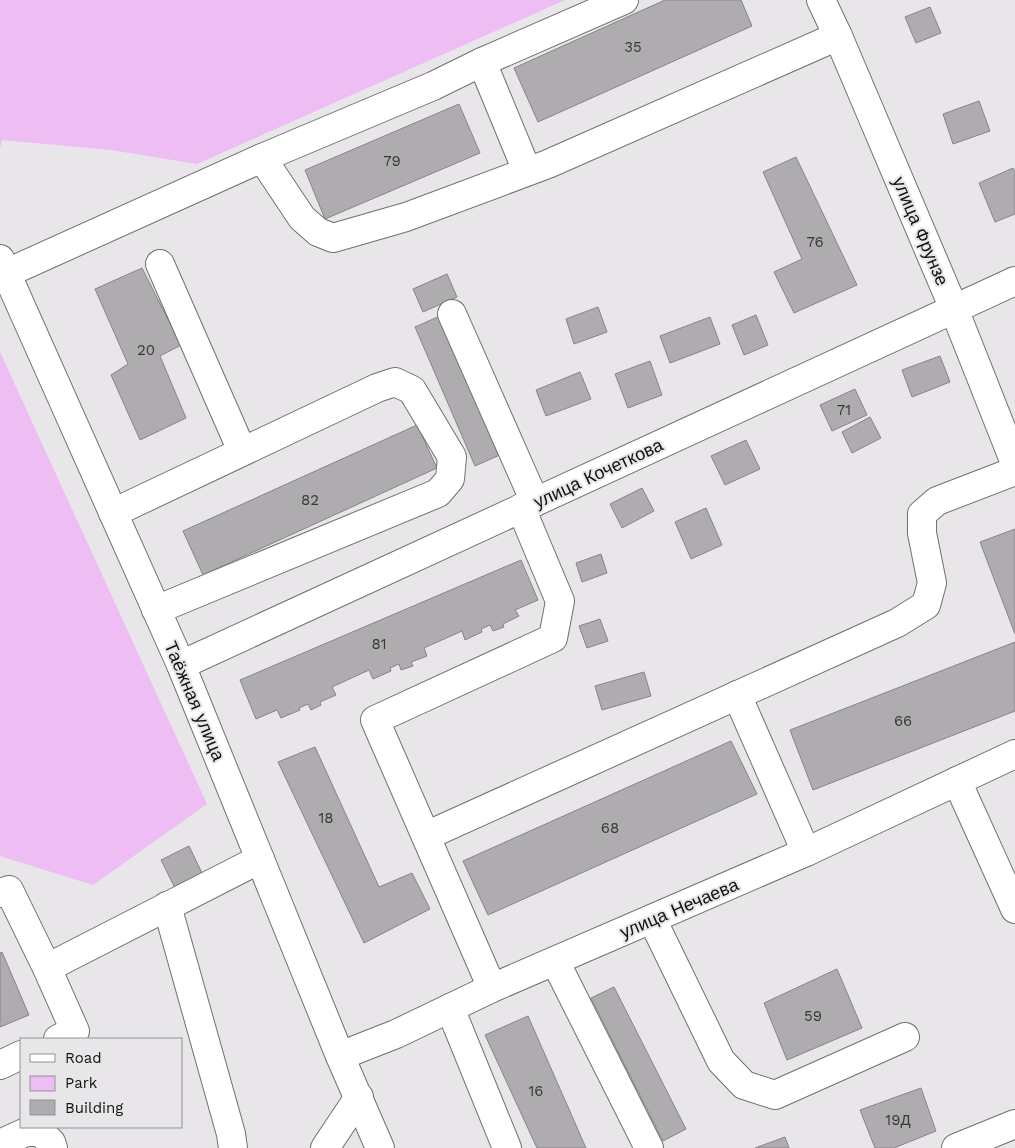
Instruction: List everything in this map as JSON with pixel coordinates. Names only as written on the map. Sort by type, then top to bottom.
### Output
[{"type":"street","points":[[2,268],[433,86],[482,62],[624,0]]},
{"type":"street","name":"улица Фрунзе","points":[[820,0],[838,36],[954,309],[1015,464]]},
{"type":"street","points":[[262,158],[302,218],[318,232],[333,238],[406,217],[548,164],[838,36]]},
{"type":"street","points":[[482,62],[527,171]]},
{"type":"street","points":[[160,264],[242,451]]},
{"type":"street","name":"Таёжная улица","points":[[2,268],[181,665],[340,1056],[380,1148]]},
{"type":"street","name":"улица Кочеткова","points":[[181,665],[1015,281]]},
{"type":"street","points":[[452,314],[528,505],[560,601],[553,638],[375,720],[492,988]]},
{"type":"street","points":[[113,513],[377,388],[395,382],[412,390],[452,457],[450,479],[438,493],[156,610]]},
{"type":"street","points":[[426,836],[897,623],[926,605],[932,583],[922,533],[922,514],[937,501],[1015,471]]},
{"type":"street","points":[[737,695],[806,852]]},
{"type":"street","name":"улица Нечаева","points":[[340,1056],[396,1034],[492,988],[806,852],[1015,754]]},
{"type":"street","points":[[957,781],[1015,909]]},
{"type":"street","points":[[47,968],[260,859]]},
{"type":"street","points":[[0,893],[8,890],[76,1031],[60,1038]]},
{"type":"street","points":[[167,906],[232,1134],[233,1148]]},
{"type":"street","points":[[652,919],[720,1061],[744,1086],[775,1095],[905,1037]]},
{"type":"street","points":[[556,961],[649,1148]]},
{"type":"street","points":[[450,1008],[507,1148]]},
{"type":"street","points":[[0,1065],[20,1055]]},
{"type":"street","points":[[325,1148],[359,1097]]},
{"type":"street","points":[[956,1148],[1015,1124]]},
{"type":"street","points":[[0,1144],[26,1132],[40,1132],[53,1148]]},
{"type":"green space","points":[[0,0],[565,0],[197,164],[111,150],[2,140],[0,148]]},
{"type":"green space","points":[[0,352],[207,804],[93,885],[0,856]]},
{"type":"building","points":[[665,0],[741,0],[752,26],[538,122],[514,68]]},
{"type":"building","points":[[930,7],[941,33],[916,43],[905,17]]},
{"type":"building","points":[[979,101],[990,131],[953,144],[943,114]]},
{"type":"building","points":[[459,104],[480,153],[325,219],[305,170]]},
{"type":"building","points":[[796,157],[857,285],[794,313],[774,272],[802,259],[763,172]]},
{"type":"building","points":[[1013,168],[1015,172],[1015,214],[995,222],[979,183]]},
{"type":"building","points":[[142,268],[181,345],[160,356],[186,418],[140,440],[111,375],[128,364],[95,289]]},
{"type":"building","points":[[447,274],[457,297],[423,312],[413,289]]},
{"type":"building","points":[[598,307],[607,332],[574,344],[566,319]]},
{"type":"building","points":[[442,315],[502,454],[475,466],[415,327]]},
{"type":"building","points":[[756,315],[768,345],[744,355],[732,325]]},
{"type":"building","points":[[710,317],[720,344],[670,363],[660,336]]},
{"type":"building","points":[[940,356],[950,382],[912,397],[902,370]]},
{"type":"building","points":[[650,361],[662,395],[628,408],[615,374]]},
{"type":"building","points":[[580,372],[591,399],[546,416],[536,390]]},
{"type":"building","points":[[855,389],[867,415],[832,431],[820,405]]},
{"type":"building","points":[[870,417],[881,438],[852,453],[842,432]]},
{"type":"building","points":[[417,425],[437,468],[203,575],[183,531]]},
{"type":"building","points":[[746,440],[760,469],[725,485],[711,456]]},
{"type":"building","points":[[642,488],[654,511],[622,528],[610,504]]},
{"type":"building","points":[[706,508],[722,545],[691,559],[675,522]]},
{"type":"building","points":[[1015,529],[1015,634],[980,542]]},
{"type":"building","points":[[601,554],[607,573],[582,582],[576,563]]},
{"type":"building","points":[[521,560],[538,600],[515,610],[519,616],[503,624],[504,627],[493,631],[490,625],[481,629],[482,632],[465,640],[462,631],[424,648],[427,656],[411,662],[413,666],[401,670],[399,664],[390,668],[391,671],[373,679],[369,670],[332,687],[336,695],[320,702],[321,705],[311,710],[308,704],[299,708],[300,710],[281,718],[277,710],[256,719],[240,680]]},
{"type":"building","points":[[600,619],[608,641],[587,648],[579,626]]},
{"type":"building","points":[[1015,642],[1015,711],[813,790],[790,730]]},
{"type":"building","points":[[644,672],[651,696],[602,710],[595,686]]},
{"type":"building","points":[[731,741],[757,794],[488,915],[463,861]]},
{"type":"building","points":[[315,747],[379,887],[412,873],[430,909],[364,943],[278,762]]},
{"type":"building","points":[[189,846],[202,873],[175,888],[161,860]]},
{"type":"building","points":[[2,952],[29,1015],[0,1027],[0,953]]},
{"type":"building","points":[[837,969],[862,1028],[787,1060],[764,1003]]},
{"type":"building","points":[[614,987],[686,1129],[663,1141],[591,998]]},
{"type":"building","points":[[528,1016],[586,1148],[537,1148],[485,1035]]},
{"type":"building","points":[[921,1088],[936,1131],[894,1148],[875,1148],[860,1110]]},
{"type":"building","points":[[785,1137],[789,1148],[755,1148]]}]
